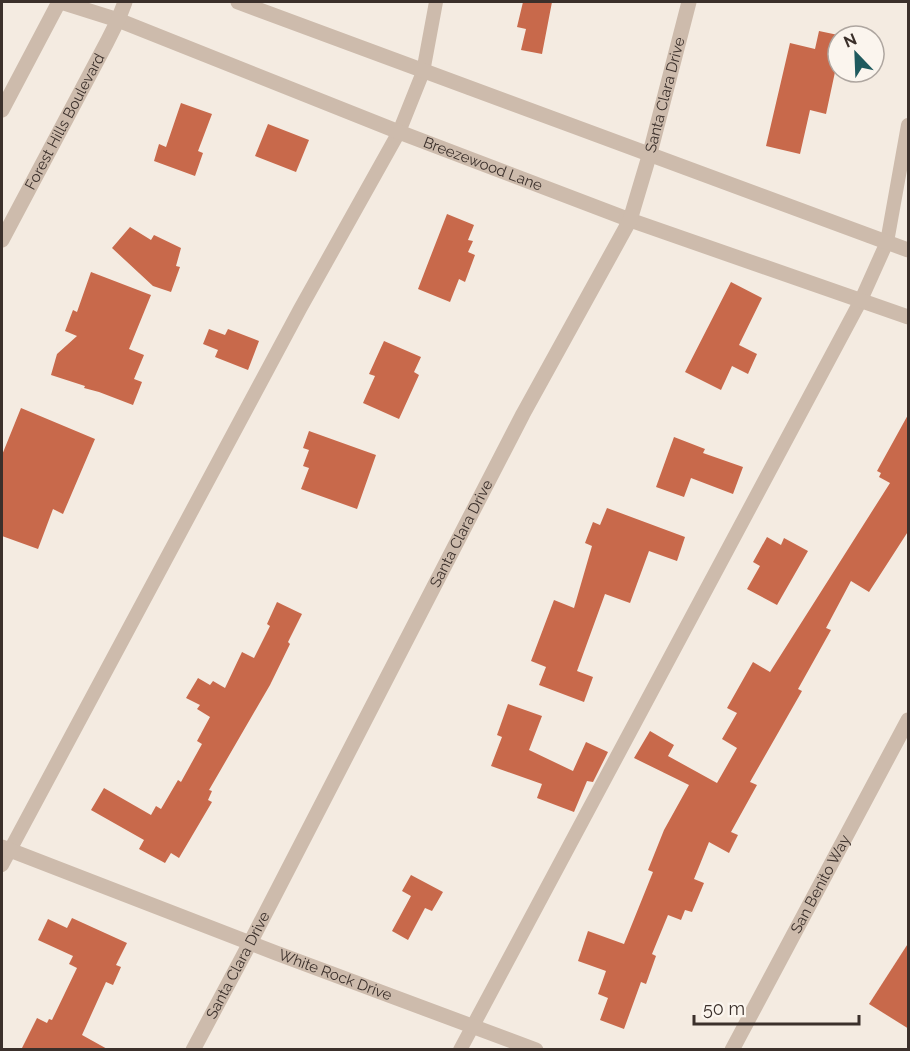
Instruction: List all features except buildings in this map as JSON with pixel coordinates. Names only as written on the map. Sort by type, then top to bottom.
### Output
[{"type":"street","name":"Breezewood Lane","points":[[60,2],[118,20],[399,132],[630,220],[909,317]]},
{"type":"street","points":[[2,110],[60,2]]},
{"type":"street","name":"Forest Hills Boulevard","points":[[2,240],[118,20],[125,2]]},
{"type":"street","points":[[238,2],[909,250]]},
{"type":"street","name":"Santa Clara Drive","points":[[193,1050],[523,414],[630,220],[650,153],[689,2]]},
{"type":"street","name":"San Benito Way","points":[[732,1050],[909,720]]},
{"type":"street","name":"White Rock Drive","points":[[6,849],[536,1050]]},
{"type":"lane","points":[[2,866],[6,849],[399,132],[423,72],[436,2]]},
{"type":"lane","points":[[460,1050],[861,300],[886,242],[909,125]]}]
